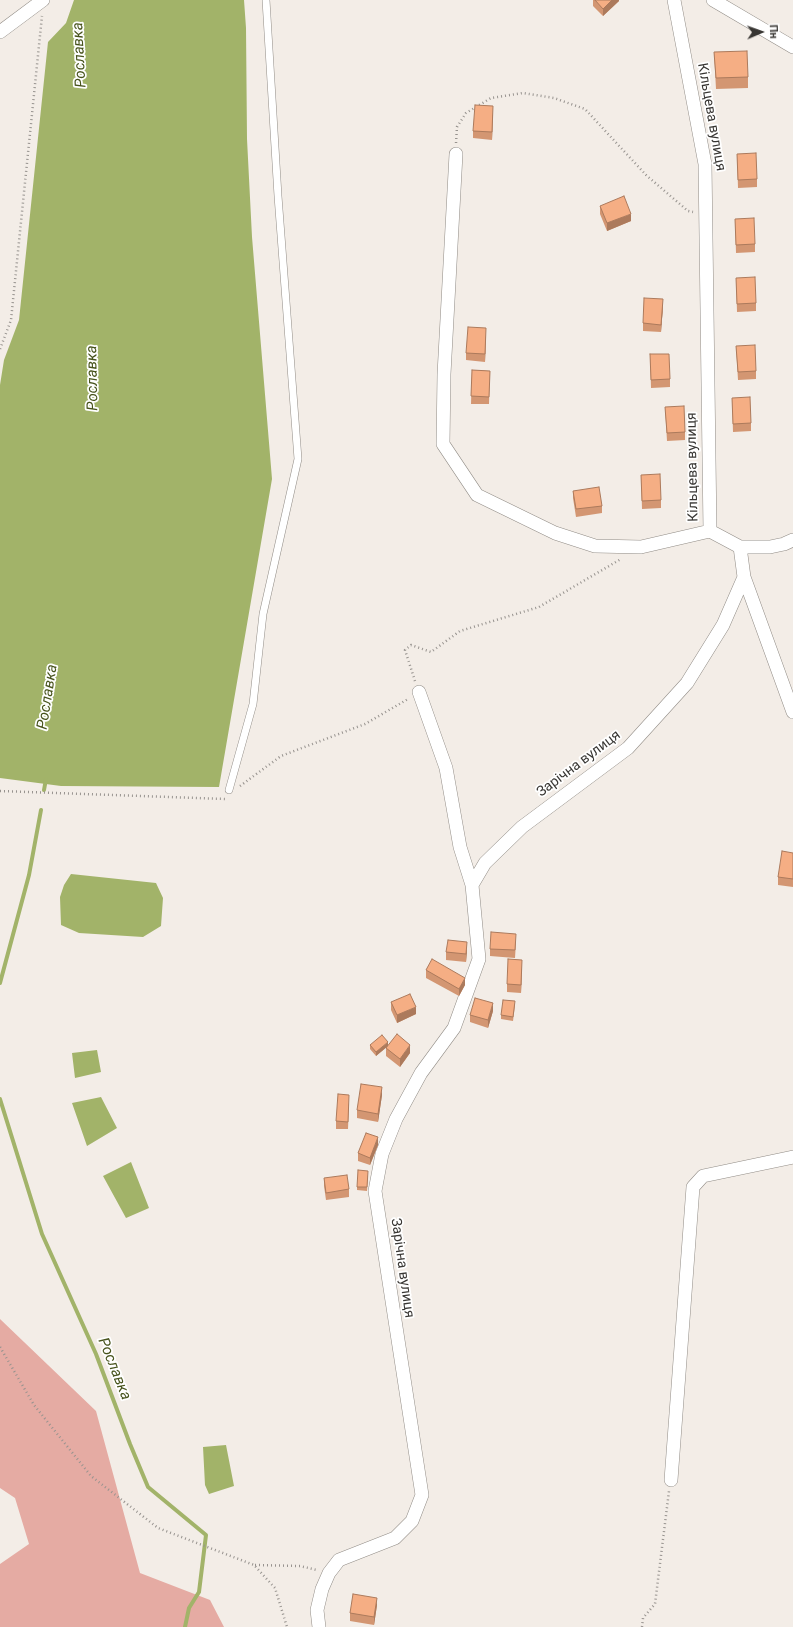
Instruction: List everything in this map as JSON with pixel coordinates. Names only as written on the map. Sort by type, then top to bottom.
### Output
[{"type":"street","points":[[0,32],[43,0]]},
{"type":"street","name":"Кільцева вулиця","points":[[456,154],[444,374],[443,444],[477,495],[555,533],[595,546],[641,547],[710,531],[705,164],[674,0]]},
{"type":"street","points":[[713,0],[793,47]]},
{"type":"street","points":[[710,531],[740,547],[770,547],[784,544],[793,540]]},
{"type":"street","points":[[740,547],[744,577],[793,712]]},
{"type":"street","name":"Зарічна вулиця","points":[[472,885],[485,863],[522,827],[628,748],[687,683],[723,625],[744,577]]},
{"type":"street","name":"Зарічна вулиця","points":[[319,1627],[317,1610],[322,1589],[329,1573],[339,1560],[395,1538],[412,1521],[422,1495],[375,1191],[382,1154],[396,1119],[421,1073],[454,1028],[479,959],[472,885],[460,847],[446,768],[419,692]]},
{"type":"street","points":[[671,1480],[693,1187],[703,1176],[793,1157]]},
{"type":"lane","points":[[22,17],[30,0]]},
{"type":"lane","points":[[230,790],[253,704],[263,614],[298,459],[278,196],[266,0]]},
{"type":"path","points":[[0,349],[11,320],[43,15]]},
{"type":"path","points":[[456,154],[457,128],[466,113],[491,98],[523,93],[554,98],[585,109],[652,180],[688,211],[705,214]]},
{"type":"path","points":[[0,791],[226,799],[230,790],[238,788],[281,756],[365,724],[419,692],[405,650],[411,645],[432,652],[460,631],[539,607],[641,547]]},
{"type":"path","points":[[0,1347],[34,1405],[91,1476],[158,1528],[254,1565],[300,1566],[329,1573]]},
{"type":"path","points":[[642,1627],[643,1618],[655,1604],[671,1480]]},
{"type":"path","points":[[254,1565],[275,1588],[287,1627]]},
{"type":"shaded area","points":[[0,1319],[96,1411],[140,1573],[210,1600],[224,1627],[0,1627],[0,1564],[29,1544],[15,1498],[0,1488]]},
{"type":"water","points":[[74,0],[244,0],[246,28],[247,139],[252,237],[272,479],[219,787],[61,786],[0,778],[0,385],[4,360],[19,320],[48,42],[66,23]]},
{"type":"water","points":[[71,874],[156,883],[163,898],[161,926],[143,937],[79,933],[61,925],[60,897],[64,885]]},
{"type":"water","points":[[97,1050],[101,1072],[75,1078],[72,1053]]},
{"type":"water","points":[[101,1097],[117,1128],[87,1146],[72,1103]]},
{"type":"water","points":[[131,1162],[149,1208],[126,1218],[103,1176]]},
{"type":"water","points":[[226,1445],[234,1486],[209,1494],[205,1485],[203,1447]]},
{"type":"building","points":[[595,0],[612,0],[603,9]]},
{"type":"building","points":[[747,51],[748,77],[716,78],[714,52]]},
{"type":"building","points":[[475,105],[493,106],[492,132],[473,131]]},
{"type":"building","points":[[756,153],[757,179],[738,180],[737,154]]},
{"type":"building","points":[[624,196],[631,214],[607,223],[600,206]]},
{"type":"building","points":[[754,218],[755,244],[736,245],[735,219]]},
{"type":"building","points":[[755,277],[756,303],[737,304],[736,278]]},
{"type":"building","points":[[644,298],[663,299],[661,325],[643,323]]},
{"type":"building","points":[[468,327],[486,328],[485,354],[466,353]]},
{"type":"building","points":[[755,345],[756,371],[738,372],[736,346]]},
{"type":"building","points":[[650,354],[669,354],[670,379],[651,380]]},
{"type":"building","points":[[472,370],[490,371],[489,397],[471,396]]},
{"type":"building","points":[[750,397],[751,423],[733,424],[732,398]]},
{"type":"building","points":[[684,406],[685,432],[667,433],[665,407]]},
{"type":"building","points":[[660,474],[661,500],[642,501],[641,475]]},
{"type":"building","points":[[599,487],[602,506],[576,509],[573,491]]},
{"type":"building","points":[[782,851],[793,853],[793,879],[778,877]]},
{"type":"building","points":[[491,932],[516,934],[515,950],[490,949]]},
{"type":"building","points":[[448,940],[467,942],[466,954],[446,952]]},
{"type":"building","points":[[432,959],[465,978],[459,989],[426,970]]},
{"type":"building","points":[[508,959],[522,960],[521,985],[507,984]]},
{"type":"building","points":[[410,994],[416,1007],[397,1015],[391,1002]]},
{"type":"building","points":[[475,998],[493,1003],[488,1020],[470,1015]]},
{"type":"building","points":[[503,1000],[515,1001],[513,1017],[501,1015]]},
{"type":"building","points":[[397,1034],[410,1045],[400,1059],[386,1048]]},
{"type":"building","points":[[382,1035],[388,1042],[376,1052],[370,1045]]},
{"type":"building","points":[[361,1084],[382,1087],[378,1114],[357,1110]]},
{"type":"building","points":[[338,1094],[349,1095],[348,1122],[336,1121]]},
{"type":"building","points":[[366,1133],[378,1137],[370,1158],[358,1153]]},
{"type":"building","points":[[358,1170],[368,1171],[367,1187],[357,1187]]},
{"type":"building","points":[[347,1175],[349,1189],[326,1193],[324,1178]]},
{"type":"building","points":[[353,1594],[377,1598],[374,1617],[350,1613]]},
{"type":"waterway","points":[[44,790],[46,779]]},
{"type":"waterway","name":"Рославка","points":[[0,983],[29,875],[41,810]]},
{"type":"waterway","name":"Рославка","points":[[0,1099],[42,1234],[96,1354],[148,1487],[206,1535],[199,1592],[189,1608],[185,1627]]}]
